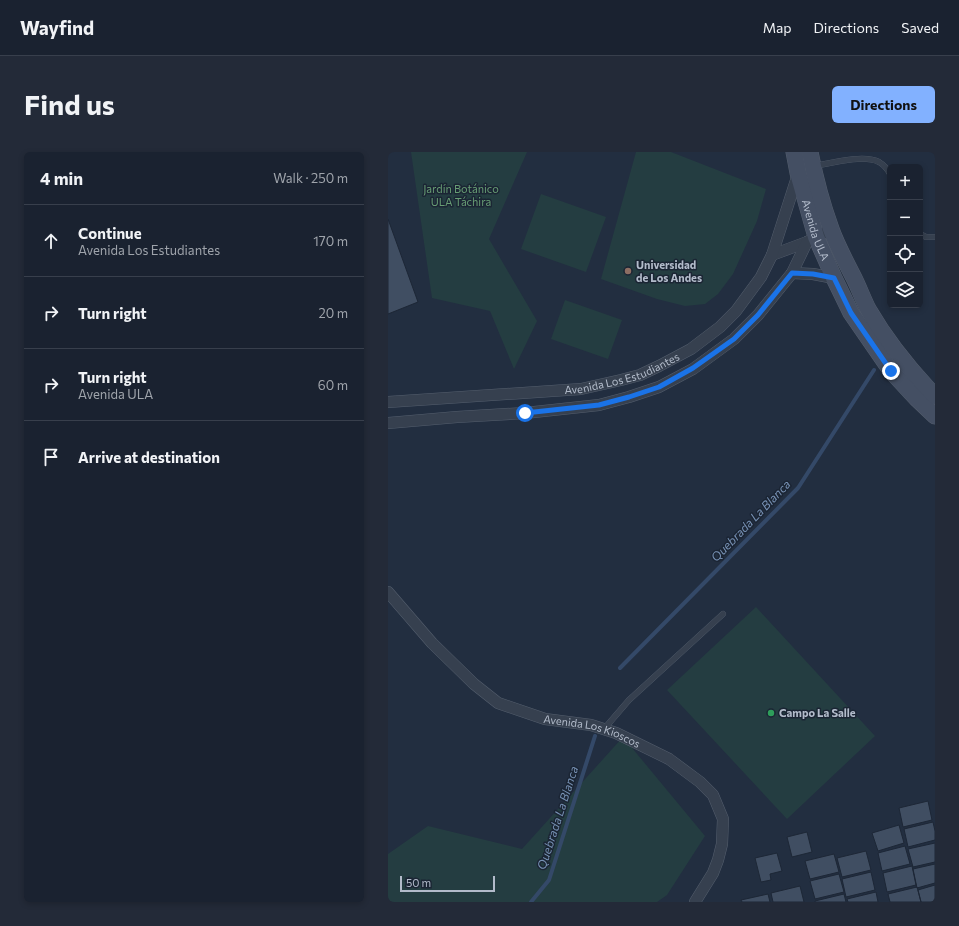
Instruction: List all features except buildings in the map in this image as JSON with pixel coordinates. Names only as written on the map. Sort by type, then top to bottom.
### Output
[{"type":"street","name":"Avenida ULA","points":[[794,152],[812,240],[834,278],[851,313],[891,371],[935,416]]},
{"type":"street","name":"Avenida ULA","points":[[812,159],[824,209],[831,229],[871,314],[899,354],[922,383],[935,396]]},
{"type":"street","name":"Avenida Los Estudiantes","points":[[388,402],[581,390],[640,375],[691,349],[720,327],[736,310],[761,277],[772,255],[798,173]]},
{"type":"street","points":[[772,255],[812,240],[831,229]]},
{"type":"street","name":"Avenida Los Estudiantes","points":[[388,423],[525,413],[599,405],[659,387],[693,368],[734,339],[758,315],[792,273],[812,240]]},
{"type":"street","points":[[792,273],[813,274],[834,278]]},
{"type":"street","name":"Avenida Los Kioscos","points":[[388,592],[432,643],[474,684],[498,703],[545,719],[591,725],[616,733],[670,760],[700,782],[713,795],[723,819],[722,844],[713,873],[695,902]]},
{"type":"lane","points":[[812,159],[866,159],[879,162],[887,169]]},
{"type":"lane","points":[[923,236],[935,237]]},
{"type":"lane","points":[[604,729],[629,700],[723,614]]},
{"type":"green space","name":"Jardín Botánico ULA Táchira","points":[[411,152],[527,152],[489,239],[537,321],[514,369],[490,311],[432,298]]},
{"type":"green space","points":[[636,152],[671,152],[766,189],[757,221],[733,274],[718,294],[705,304],[685,306],[657,299],[601,279]]},
{"type":"green space","points":[[541,194],[606,217],[586,272],[521,249]]},
{"type":"green space","points":[[565,300],[622,320],[608,359],[551,339]]},
{"type":"green space","name":"Campo La Salle","points":[[756,607],[875,736],[787,819],[667,690]]},
{"type":"green space","points":[[623,737],[705,836],[667,895],[657,902],[388,902],[388,854],[428,826],[522,849]]},
{"type":"waterway","name":"Quebrada La Blanca","points":[[620,668],[798,488],[874,370]]},
{"type":"waterway","name":"Quebrada La Blanca","points":[[531,902],[549,880],[595,736]]},
{"type":"place","name":"Universidad de Los Andes","points":[[628,271]]},
{"type":"place","name":"Campo La Salle","points":[[771,713]]},
{"type":"route","points":[[525,413],[599,405],[659,387],[693,368],[734,339],[758,315],[792,273],[813,274],[834,278],[851,313],[891,371]]}]
